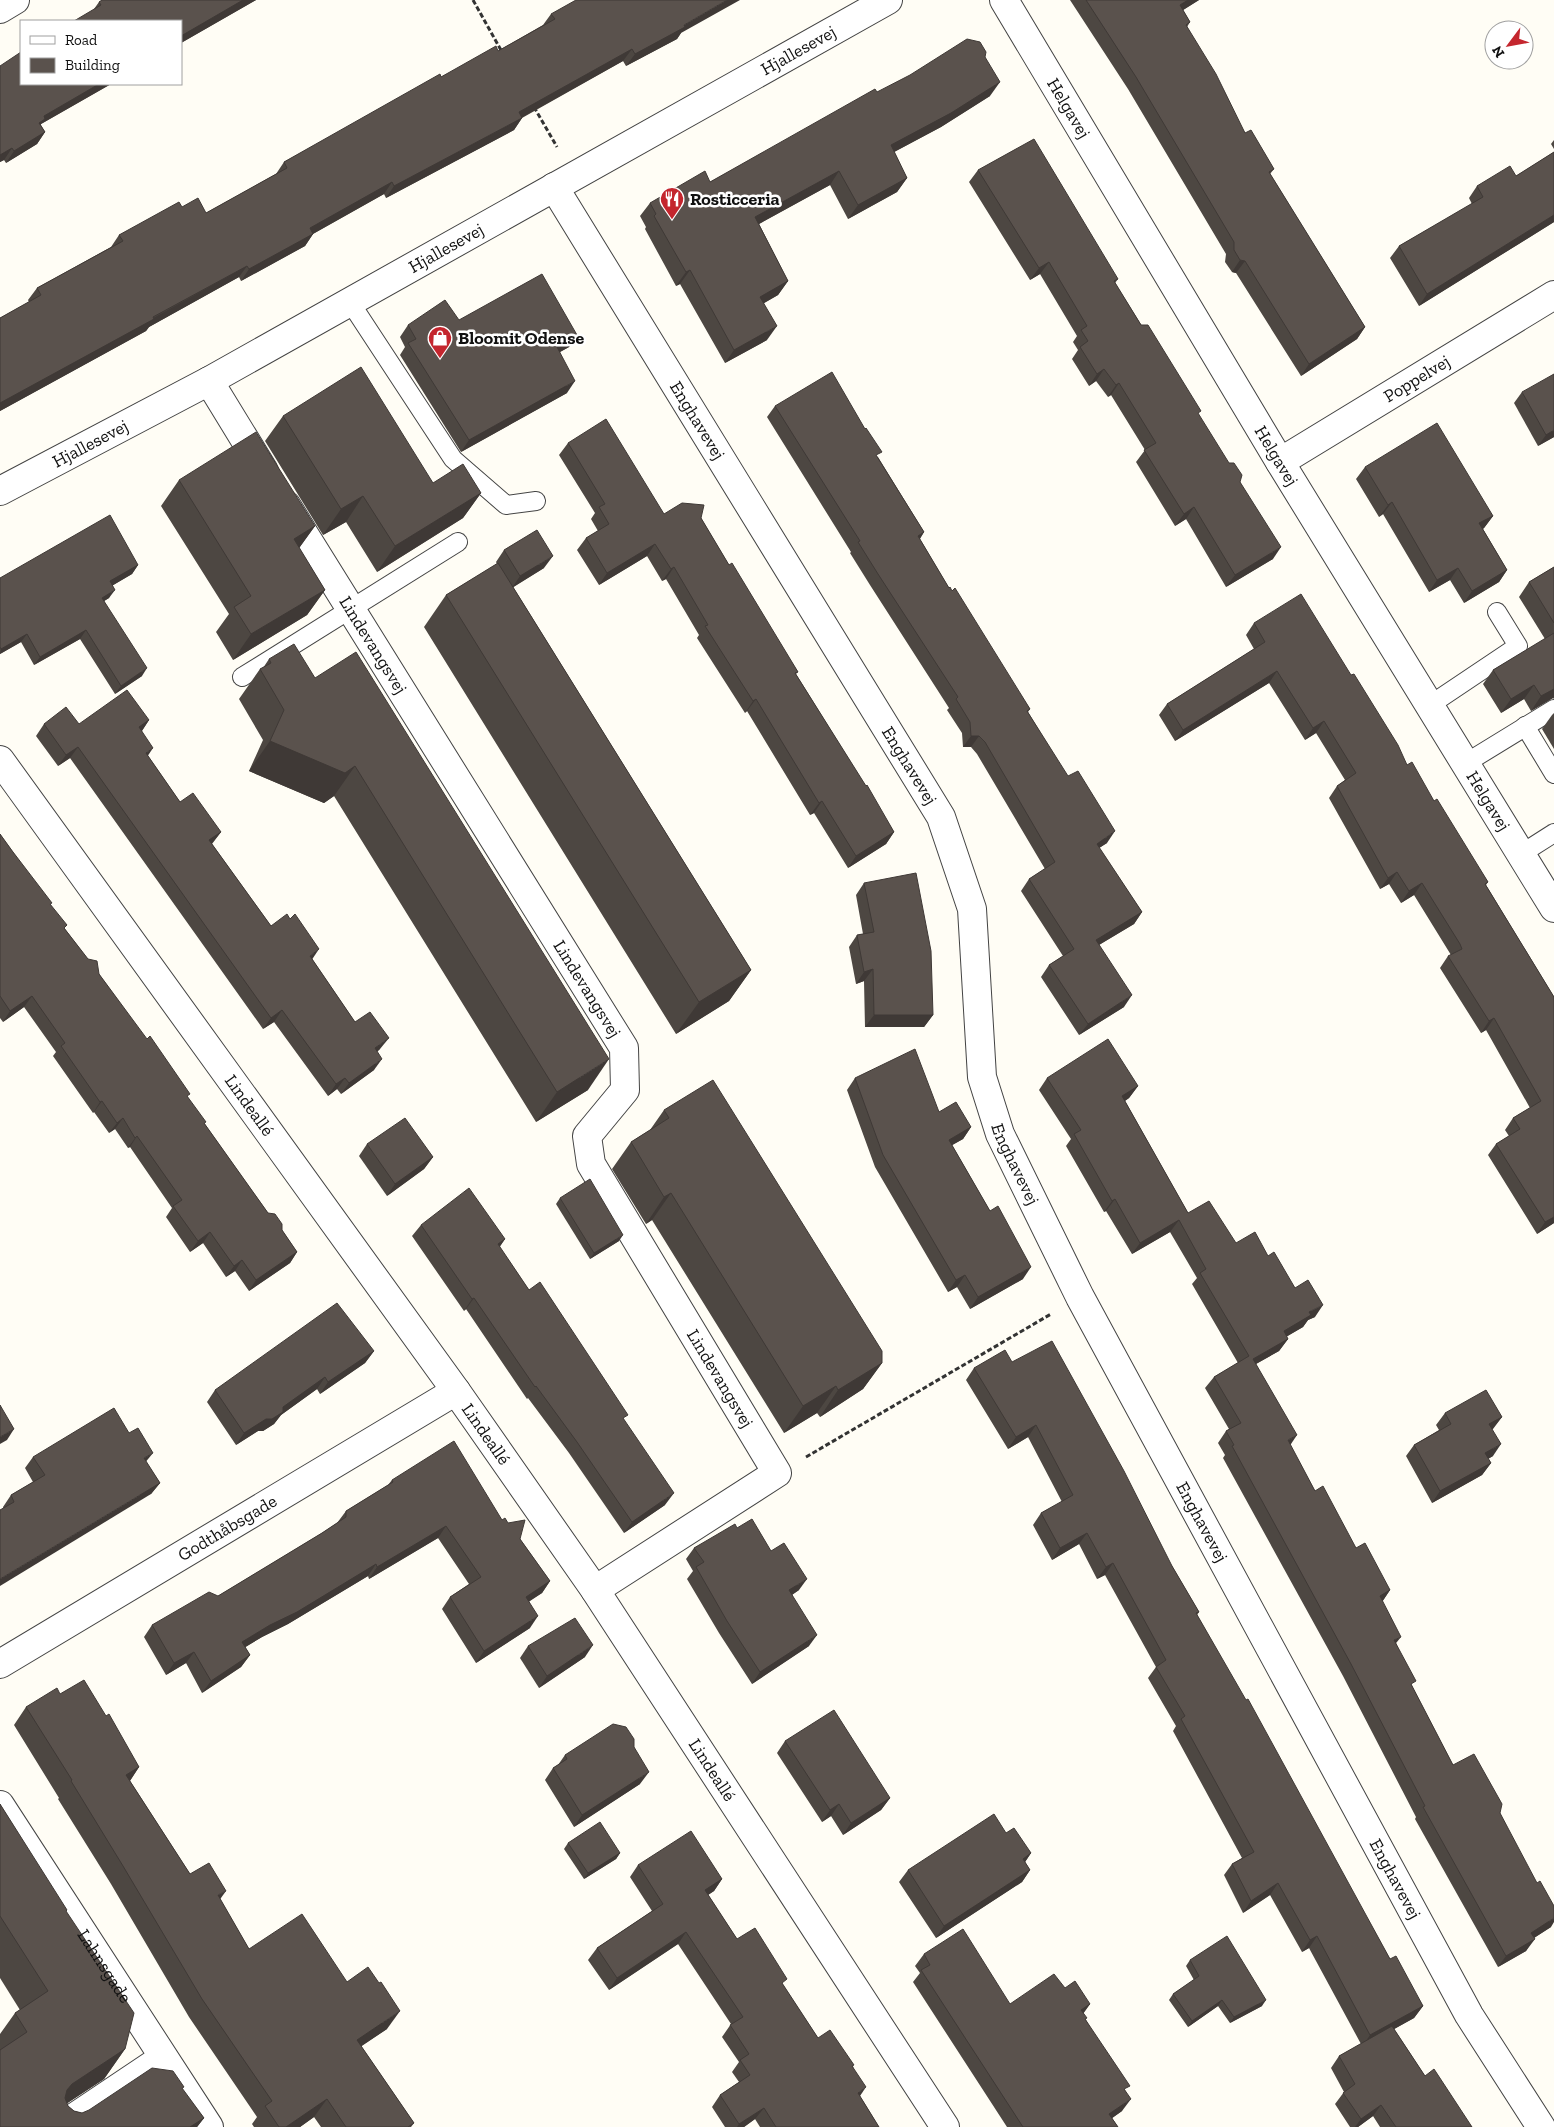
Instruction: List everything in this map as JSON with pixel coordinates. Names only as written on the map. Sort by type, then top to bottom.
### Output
[{"type":"street","points":[[0,9],[15,0]]},
{"type":"street","name":"Hjallesevej","points":[[0,490],[208,381],[888,0]]},
{"type":"street","name":"Helgavej","points":[[1004,0],[1280,462],[1554,908]]},
{"type":"street","name":"Enghavevej","points":[[564,182],[941,817],[972,909],[982,1077],[1000,1134],[1080,1297],[1469,2015],[1541,2127]]},
{"type":"street","name":"Poppelvej","points":[[1280,462],[1554,295]]},
{"type":"street","name":"Lindevangsvej","points":[[208,381],[624,1048],[625,1090],[587,1136],[591,1164],[777,1474]]},
{"type":"street","name":"Lindeallé","points":[[0,760],[456,1391],[595,1590],[945,2127]]},
{"type":"street","name":"Godthåbsgade","points":[[0,1664],[456,1391]]},
{"type":"street","points":[[595,1590],[777,1474]]},
{"type":"street","name":"Lahnsgade","points":[[0,1805],[209,2127]]},
{"type":"street","points":[[60,2127],[163,2058]]},
{"type":"lane","points":[[350,302],[452,459],[506,505],[536,500]]},
{"type":"lane","points":[[242,677],[458,542]]},
{"type":"lane","points":[[1430,705],[1518,646],[1497,612]]},
{"type":"lane","points":[[1466,763],[1554,709]]},
{"type":"lane","points":[[1526,726],[1554,774]]},
{"type":"lane","points":[[1520,854],[1554,833]]},
{"type":"path","points":[[473,0],[506,59]]},
{"type":"path","points":[[530,101],[564,182]]},
{"type":"path","points":[[777,1474],[1080,1297]]},
{"type":"building","points":[[102,0],[243,0],[182,35],[182,20],[76,20],[101,5],[99,2]]},
{"type":"building","points":[[576,0],[727,0],[684,25],[685,27],[635,54],[632,49],[519,112],[522,118],[394,186],[392,182],[310,228],[313,234],[249,269],[247,266],[0,403],[0,318],[41,295],[37,288],[123,241],[119,235],[179,202],[182,207],[198,198],[206,213],[287,168],[284,162],[440,74],[441,77],[496,46],[498,51],[555,19],[551,14]]},
{"type":"building","points":[[1086,0],[1188,0],[1180,5],[1190,22],[1186,25],[1216,74],[1245,133],[1251,130],[1274,169],[1269,172],[1365,327],[1309,364],[1245,261],[1240,260],[1234,250],[1234,242],[1136,77]]},
{"type":"building","points":[[967,39],[980,42],[986,52],[985,57],[1000,82],[951,113],[891,145],[907,178],[858,205],[839,171],[755,217],[788,281],[760,297],[777,326],[734,350],[690,270],[686,272],[654,216],[656,214],[650,203],[705,171],[710,182],[875,89],[877,92],[910,75]]},
{"type":"building","points":[[20,53],[20,85],[97,85],[44,116],[45,119],[39,123],[45,132],[14,151],[12,148],[0,155],[0,66]]},
{"type":"building","points":[[1034,139],[1118,279],[1114,281],[1141,325],[1148,325],[1201,411],[1198,413],[1229,463],[1234,463],[1242,475],[1240,482],[1281,547],[1235,575],[1194,507],[1184,514],[1144,450],[1156,443],[1119,383],[1116,385],[1104,369],[1097,374],[1080,347],[1088,341],[1081,330],[1087,326],[1049,262],[1039,268],[978,170]]},
{"type":"building","points":[[1554,152],[1554,215],[1427,294],[1399,246],[1483,197],[1477,186],[1510,166],[1516,176]]},
{"type":"building","points":[[542,274],[577,335],[557,347],[575,381],[469,440],[408,343],[416,339],[408,325],[445,300],[459,320]]},
{"type":"building","points":[[361,367],[433,483],[463,464],[481,493],[395,546],[363,496],[341,509],[283,416]]},
{"type":"building","points":[[832,372],[865,429],[882,452],[876,455],[924,532],[918,536],[949,588],[952,591],[955,588],[1030,709],[1027,711],[1068,776],[1078,771],[1115,831],[1097,844],[1142,912],[1096,940],[1132,995],[1088,1024],[1049,965],[1074,949],[1029,879],[1055,862],[985,742],[979,736],[971,736],[970,722],[956,699],[958,697],[878,574],[858,542],[860,541],[775,406]]},
{"type":"building","points":[[1554,374],[1554,430],[1546,435],[1522,392]]},
{"type":"building","points":[[606,419],[664,514],[682,503],[704,505],[701,518],[729,565],[732,563],[798,672],[795,673],[867,785],[894,832],[856,856],[822,801],[819,803],[756,699],[753,701],[705,626],[708,625],[674,567],[671,569],[655,544],[607,573],[586,538],[609,524],[599,507],[605,504],[568,443]]},
{"type":"building","points":[[1437,423],[1493,516],[1479,523],[1507,570],[1472,591],[1458,568],[1437,580],[1392,502],[1388,505],[1365,467]]},
{"type":"building","points":[[256,432],[315,526],[294,539],[325,590],[251,634],[234,607],[251,596],[179,480]]},
{"type":"building","points":[[110,515],[138,565],[110,581],[115,590],[102,598],[147,668],[121,686],[86,630],[40,657],[27,634],[1,649],[0,578]]},
{"type":"building","points":[[537,530],[553,556],[520,576],[504,550]]},
{"type":"building","points":[[498,563],[751,970],[699,1002],[446,595]]},
{"type":"building","points":[[1554,567],[1554,623],[1529,582]]},
{"type":"building","points":[[1301,594],[1351,675],[1354,674],[1398,745],[1407,765],[1412,762],[1434,801],[1437,799],[1488,882],[1485,884],[1554,997],[1554,1217],[1545,1222],[1496,1144],[1520,1129],[1513,1118],[1541,1101],[1494,1018],[1489,1021],[1448,956],[1462,949],[1422,883],[1409,891],[1397,872],[1388,878],[1337,786],[1356,773],[1324,721],[1313,728],[1277,671],[1183,730],[1167,704],[1265,642],[1254,623]]},
{"type":"building","points":[[1554,633],[1554,689],[1541,696],[1534,685],[1511,699],[1493,670]]},
{"type":"building","points":[[294,644],[315,678],[356,652],[609,1059],[557,1092],[355,766],[345,773],[270,741],[284,710],[260,669],[271,663],[269,659]]},
{"type":"building","points":[[127,690],[149,720],[139,727],[153,748],[146,753],[180,802],[193,793],[221,832],[209,840],[271,926],[287,914],[290,919],[295,914],[319,949],[310,956],[355,1022],[370,1012],[389,1038],[375,1048],[382,1059],[349,1083],[345,1078],[336,1084],[282,1010],[271,1018],[78,747],[66,755],[44,724],[66,707],[79,724]]},
{"type":"building","points":[[0,834],[67,925],[64,928],[88,959],[97,961],[99,974],[147,1039],[150,1036],[190,1094],[187,1096],[206,1122],[204,1123],[268,1213],[275,1214],[282,1224],[282,1230],[297,1252],[256,1280],[242,1260],[234,1266],[210,1232],[198,1241],[173,1206],[182,1200],[137,1136],[135,1138],[123,1118],[117,1123],[102,1101],[100,1102],[61,1046],[65,1043],[32,996],[10,1011],[0,996]]},
{"type":"building","points":[[916,873],[931,951],[933,1015],[874,1015],[873,969],[864,972],[857,935],[874,932],[864,883]]},
{"type":"building","points":[[1108,1039],[1138,1086],[1122,1096],[1188,1213],[1209,1201],[1236,1243],[1255,1232],[1268,1256],[1274,1252],[1295,1288],[1308,1280],[1323,1305],[1309,1312],[1311,1315],[1284,1331],[1288,1339],[1253,1359],[1297,1435],[1288,1440],[1315,1491],[1323,1486],[1356,1548],[1365,1543],[1390,1590],[1380,1596],[1401,1637],[1394,1640],[1416,1681],[1411,1684],[1453,1765],[1474,1754],[1502,1804],[1500,1813],[1537,1883],[1540,1881],[1554,1906],[1554,1918],[1531,1933],[1535,1939],[1506,1956],[1423,1807],[1425,1806],[1351,1664],[1232,1446],[1234,1445],[1226,1431],[1241,1423],[1214,1377],[1249,1356],[1200,1273],[1206,1269],[1179,1220],[1140,1243],[1115,1199],[1112,1201],[1074,1134],[1081,1130],[1047,1078]]},
{"type":"building","points":[[915,1049],[939,1112],[956,1102],[971,1127],[949,1140],[990,1211],[998,1206],[1031,1267],[978,1297],[965,1275],[956,1280],[883,1155],[855,1078]]},
{"type":"building","points":[[713,1080],[882,1351],[882,1363],[838,1390],[836,1386],[803,1406],[671,1193],[664,1197],[631,1142],[669,1118],[664,1110]]},
{"type":"building","points":[[405,1118],[433,1157],[395,1184],[367,1144]]},
{"type":"building","points":[[590,1179],[623,1235],[594,1253],[560,1198]]},
{"type":"building","points":[[469,1188],[505,1239],[498,1244],[529,1290],[540,1282],[628,1415],[623,1418],[674,1493],[632,1522],[421,1225]]},
{"type":"building","points":[[337,1303],[374,1351],[328,1382],[325,1377],[283,1407],[283,1412],[272,1419],[266,1419],[244,1433],[215,1390]]},
{"type":"building","points":[[1052,1341],[1124,1471],[1172,1566],[1199,1612],[1196,1613],[1246,1700],[1248,1699],[1390,1959],[1396,1956],[1423,2006],[1370,2035],[1317,1936],[1310,1940],[1278,1883],[1251,1901],[1232,1864],[1254,1852],[1181,1719],[1185,1716],[1156,1667],[1166,1660],[1113,1563],[1106,1567],[1087,1533],[1060,1548],[1041,1513],[1073,1495],[1036,1425],[1016,1437],[974,1368],[1005,1350],[1012,1362]]},
{"type":"building","points":[[1486,1390],[1502,1417],[1489,1424],[1501,1444],[1485,1453],[1491,1463],[1440,1491],[1414,1445],[1451,1424],[1445,1413]]},
{"type":"building","points":[[0,1405],[14,1429],[0,1437]]},
{"type":"building","points":[[114,1408],[129,1433],[138,1428],[153,1453],[144,1458],[160,1483],[0,1579],[0,1510],[14,1502],[11,1495],[45,1475],[33,1457]]},
{"type":"building","points":[[454,1441],[502,1520],[505,1518],[508,1523],[525,1520],[520,1539],[550,1581],[526,1597],[538,1616],[484,1651],[450,1597],[481,1577],[446,1526],[377,1567],[376,1564],[297,1612],[270,1625],[242,1642],[250,1655],[211,1681],[194,1652],[174,1663],[152,1625],[209,1592],[218,1596],[322,1533],[346,1517],[346,1511]]},
{"type":"building","points":[[752,1519],[771,1551],[784,1543],[807,1579],[789,1590],[817,1635],[760,1672],[727,1621],[696,1567],[704,1562],[694,1548],[735,1524],[737,1528]]},
{"type":"building","points":[[575,1618],[593,1645],[547,1676],[528,1646]]},
{"type":"building","points":[[84,1680],[106,1716],[109,1714],[139,1767],[126,1775],[190,1874],[209,1863],[226,1891],[218,1895],[249,1949],[302,1914],[347,1982],[368,1967],[379,1983],[381,1982],[400,2011],[357,2040],[414,2123],[408,2127],[346,2127],[327,2099],[286,2127],[279,2127],[265,2106],[272,2101],[202,1999],[72,1780],[26,1707],[57,1688],[60,1694]]},
{"type":"building","points":[[834,1710],[890,1798],[851,1823],[839,1804],[830,1810],[785,1741]]},
{"type":"building","points":[[613,1724],[626,1727],[634,1739],[634,1747],[649,1772],[582,1815],[553,1768],[567,1759],[565,1755]]},
{"type":"building","points":[[0,1804],[66,1911],[134,2013],[125,2049],[72,2084],[67,2090],[65,2098],[68,2106],[74,2111],[82,2113],[152,2068],[173,2071],[184,2087],[182,2088],[204,2118],[190,2127],[0,2127],[0,2050],[27,2032],[15,2013],[48,1991],[0,1916]]},
{"type":"building","points":[[994,1814],[1006,1833],[1014,1828],[1031,1853],[1023,1859],[1030,1870],[944,1926],[908,1870]]},
{"type":"building","points":[[600,1822],[620,1853],[588,1873],[568,1843]]},
{"type":"building","points":[[691,1831],[722,1879],[705,1890],[737,1939],[755,1928],[787,1979],[782,1983],[818,2038],[830,2030],[854,2065],[852,2066],[866,2087],[858,2093],[879,2127],[776,2127],[764,2108],[739,2124],[720,2095],[750,2075],[740,2060],[749,2054],[730,2025],[743,2017],[686,1932],[617,1978],[597,1948],[663,1904],[638,1865]]},
{"type":"building","points":[[963,1929],[1010,2004],[1054,1974],[1065,1988],[1075,1981],[1090,2004],[1081,2010],[1087,2018],[1085,2019],[1130,2086],[1124,2089],[1131,2099],[1109,2114],[1118,2127],[1023,2127],[921,1970],[930,1965],[924,1954]]},
{"type":"building","points":[[1227,1936],[1266,2000],[1234,2017],[1222,2000],[1192,2021],[1173,1994],[1199,1976],[1190,1960]]},
{"type":"building","points":[[1392,2026],[1425,2076],[1434,2069],[1472,2127],[1396,2127],[1381,2105],[1361,2119],[1343,2093],[1355,2084],[1339,2056]]},
{"type":"place","name":"Rosticceria","points":[[672,220]]},
{"type":"place","name":"Bloomit Odense","points":[[440,359]]}]
